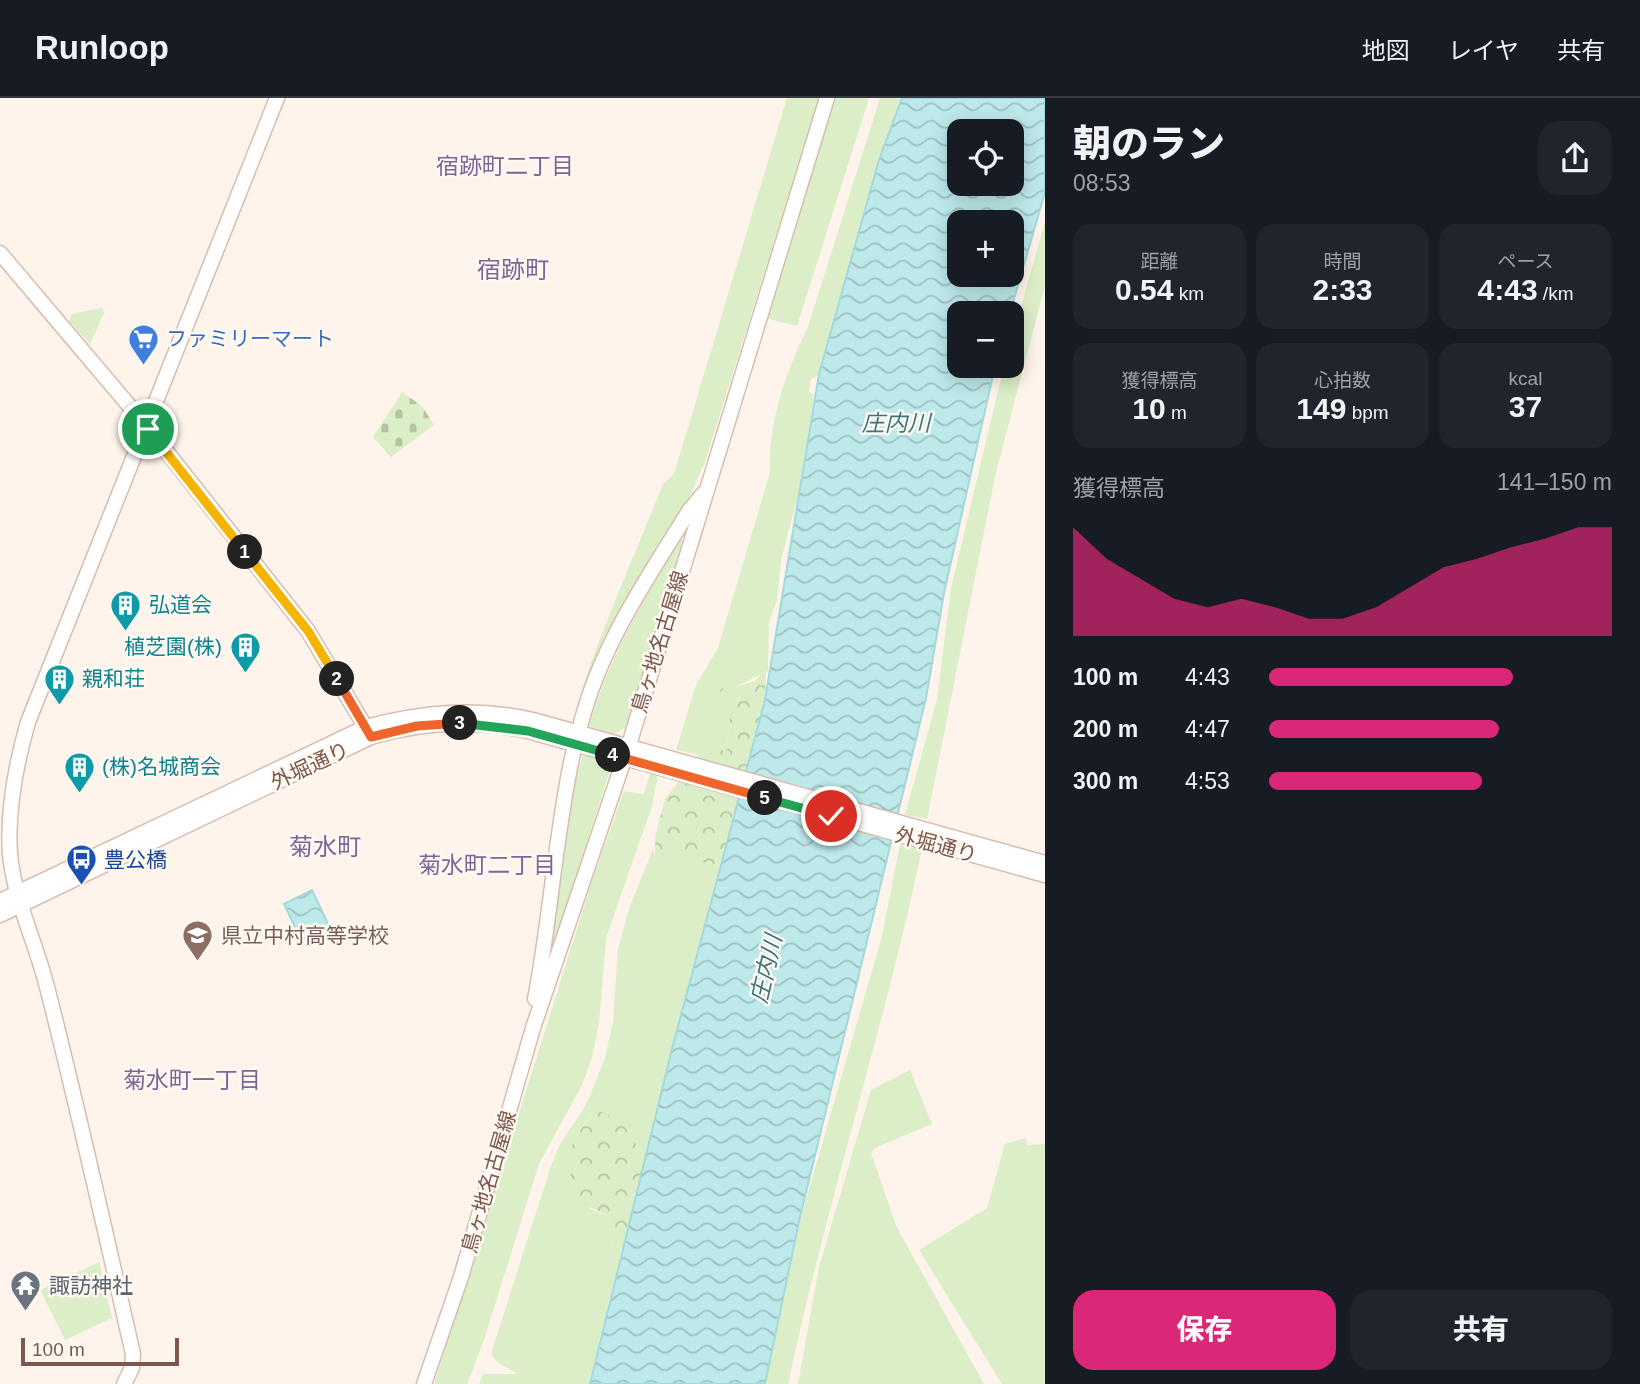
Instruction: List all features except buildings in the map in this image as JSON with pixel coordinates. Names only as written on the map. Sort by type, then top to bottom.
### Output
[{"type":"main road","points":[[124,1384],[132,1368],[133,1354],[47,986],[10,854],[10,829],[19,753],[27,723],[148,429],[277,98]]},
{"type":"main road","name":"鳥ヶ地名古屋線","points":[[424,1384],[461,1277],[533,1028],[630,754],[827,98]]},
{"type":"main road","points":[[0,253],[148,429],[308,631],[368,732]]},
{"type":"main road","points":[[581,723],[590,688],[608,647],[689,511],[708,487]]},
{"type":"main road","name":"外堀通り","points":[[0,915],[21,898],[368,732],[435,724],[490,724],[630,754],[1045,863]]},
{"type":"main road","points":[[533,1028],[554,856],[573,753]]},
{"type":"main road","name":"外堀通り","points":[[630,754],[1045,875]]},
{"type":"main road","name":"外堀通り","points":[[0,901],[21,898]]},
{"type":"green space","points":[[787,98],[819,98],[705,462],[692,492],[582,689],[663,484],[674,474]]},
{"type":"green space","points":[[835,98],[869,98],[797,326],[765,318]]},
{"type":"green space","points":[[880,98],[901,98],[879,160],[819,375],[811,379],[809,392],[814,395],[799,492],[781,560],[777,600],[769,622],[768,671],[735,687],[732,692],[718,691],[718,700],[731,713],[727,740],[729,747],[725,751],[716,749],[699,755],[676,750],[696,685],[718,648],[770,472],[772,434],[780,397],[792,361],[808,327]]},
{"type":"green space","points":[[1045,221],[1045,286],[1024,366],[1023,301]]},
{"type":"green space","points":[[102,308],[104,313],[90,344],[69,321],[72,314]]},
{"type":"green space","points":[[1001,378],[1021,378],[996,472],[927,819],[905,815],[937,699],[951,588]]},
{"type":"green space","points":[[402,392],[422,406],[434,425],[391,457],[373,437]]},
{"type":"green space","points":[[680,538],[686,544],[625,728],[614,734],[589,726],[617,652]]},
{"type":"green space","points":[[766,669],[765,700],[720,865],[696,861],[679,843],[677,851],[655,856],[655,836],[665,799],[699,755],[716,749],[725,751],[729,747],[727,740],[731,713],[718,700],[718,691],[723,688],[732,692],[735,687],[755,681]]},
{"type":"green space","points":[[583,754],[604,761],[610,770],[549,961],[569,803]]},
{"type":"green space","points":[[654,761],[660,763],[652,806],[606,938],[599,1023],[583,1083],[539,1164],[484,1340],[467,1384],[434,1384],[592,881],[624,791],[644,794]]},
{"type":"green space","points":[[679,842],[696,860],[720,865],[679,1019],[648,1163],[591,1113],[573,1143],[590,1209],[609,1216],[612,1246],[622,1248],[589,1384],[479,1384],[483,1374],[518,1374],[498,1363],[491,1354],[551,1166],[560,1144],[586,1105],[605,1058],[613,1022],[618,949],[630,906],[653,849],[655,856]]},
{"type":"green space","points":[[900,844],[922,849],[907,916],[788,1384],[765,1384],[801,1217],[882,936]]},
{"type":"green space","points":[[910,1070],[932,1124],[875,1148],[871,1153],[897,1228],[984,1384],[798,1384],[819,1267],[871,1090]]},
{"type":"green space","points":[[602,1112],[623,1123],[648,1163],[628,1239],[622,1248],[612,1246],[609,1216],[577,1201],[571,1180],[570,1157],[573,1143],[591,1113]]},
{"type":"green space","points":[[1026,1138],[1027,1145],[1045,1144],[1045,1384],[1002,1384],[919,1250],[987,1208],[1005,1144]]},
{"type":"green space","points":[[99,1262],[112,1318],[65,1340],[40,1290]]},
{"type":"water","name":"庄内川","points":[[902,98],[1045,98],[1045,192],[1024,265],[1024,210],[947,210],[947,287],[1018,287],[1013,301],[947,301],[947,378],[992,378],[944,593],[926,698],[800,1217],[765,1384],[590,1384],[673,1045],[765,700],[819,374],[879,160]]},
{"type":"water","points":[[312,890],[329,926],[301,940],[284,904]]},
{"type":"place","name":"ファミリーマート","points":[[143,366]]},
{"type":"place","name":"弘道会","points":[[126,632]]},
{"type":"place","name":"植芝園(株)","points":[[245,674]]},
{"type":"place","name":"親和荘","points":[[59,706]]},
{"type":"place","name":"(株)名城商会","points":[[79,794]]},
{"type":"place","name":"豊公橋","points":[[81,887]]},
{"type":"place","name":"県立中村高等学校","points":[[198,963]]},
{"type":"place","name":"諏訪神社","points":[[26,1313]]},
{"type":"district","name":"宿跡町二丁目","points":[[505,166]]},
{"type":"district","name":"宿跡町","points":[[513,270]]},
{"type":"district","name":"菊水町","points":[[325,847]]},
{"type":"district","name":"菊水町二丁目","points":[[487,865]]},
{"type":"district","name":"菊水町一丁目","points":[[192,1080]]},
{"type":"route","points":[[148,429],[308,631],[371,737],[393,730],[435,724],[471,723],[509,727],[831,816]]}]
